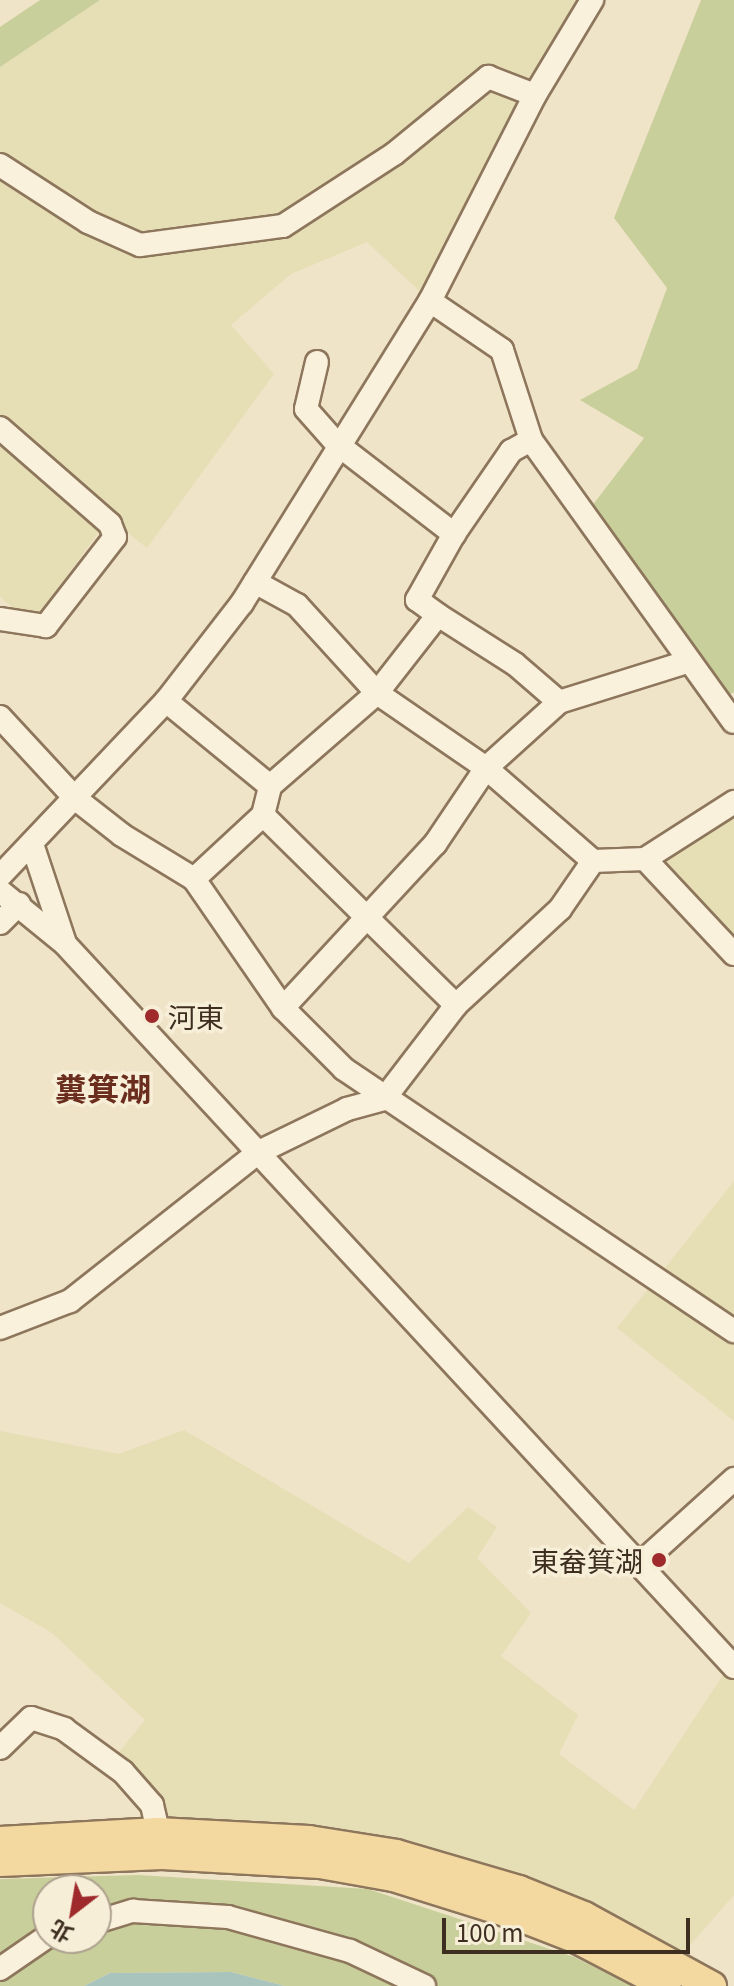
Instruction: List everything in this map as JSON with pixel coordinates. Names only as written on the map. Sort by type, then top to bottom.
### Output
[{"type":"main road","points":[[0,1841],[158,1832],[309,1840],[396,1854],[519,1890],[584,1916],[712,1986]]},
{"type":"main road","points":[[0,1862],[162,1855],[320,1864],[378,1875],[515,1915],[579,1940],[667,1986]]},
{"type":"street","points":[[0,876],[166,701],[255,582],[337,444],[430,301],[535,95],[592,0]]},
{"type":"street","points":[[0,165],[88,222],[140,245],[283,226],[394,154],[488,77],[535,95]]},
{"type":"street","points":[[430,301],[502,350],[531,440],[687,662],[734,722]]},
{"type":"street","points":[[317,362],[306,409],[337,444],[454,534]]},
{"type":"street","points":[[0,428],[110,524],[115,537],[46,626],[0,619]]},
{"type":"street","points":[[531,440],[511,451],[454,534],[417,600],[515,664],[559,702]]},
{"type":"street","points":[[255,582],[297,605],[377,693],[486,768],[593,861],[645,859],[734,802]]},
{"type":"street","points":[[194,879],[263,815],[270,786],[377,693],[438,615]]},
{"type":"street","points":[[283,1008],[435,844],[486,768],[559,702],[687,662]]},
{"type":"street","points":[[166,701],[270,786]]},
{"type":"street","points":[[0,717],[76,799],[122,835],[194,879],[283,1008],[344,1069],[384,1099],[734,1331]]},
{"type":"street","points":[[263,815],[456,1005]]},
{"type":"street","points":[[32,844],[65,944]]},
{"type":"street","points":[[645,859],[734,954]]},
{"type":"street","points":[[0,1328],[70,1301],[259,1152],[347,1109],[384,1099],[456,1005],[560,909],[593,861]]},
{"type":"street","points":[[0,891],[65,944],[734,1667]]},
{"type":"street","points":[[0,923],[19,904]]},
{"type":"street","points":[[640,1564],[734,1479]]},
{"type":"street","points":[[1,1750],[31,1718],[64,1729],[123,1772],[152,1805],[158,1832]]},
{"type":"street","points":[[112,1917],[133,1911],[228,1917],[350,1951],[424,1986]]},
{"type":"street","points":[[0,1969],[32,1947]]},
{"type":"shaded area","points":[[100,0],[602,0],[430,301],[367,242],[291,274],[231,325],[274,374],[147,548],[109,518],[32,624],[0,597],[0,67]]},
{"type":"shaded area","points":[[734,801],[734,951],[645,859]]},
{"type":"shaded area","points":[[734,1181],[734,1421],[617,1328]]},
{"type":"shaded area","points":[[184,1430],[409,1563],[468,1507],[497,1527],[477,1558],[531,1613],[501,1656],[578,1715],[559,1754],[634,1810],[725,1672],[734,1681],[734,1895],[684,1952],[600,1911],[164,1820],[142,1798],[102,1773],[145,1720],[52,1633],[0,1603],[0,1431],[119,1454]]},
{"type":"green space","points":[[40,0],[100,0],[0,67],[0,27]]},
{"type":"green space","points":[[701,0],[734,0],[734,692],[720,701],[582,519],[644,438],[580,400],[637,369],[667,288],[614,218]]},
{"type":"green space","points":[[138,1875],[368,1889],[574,1957],[633,1986],[285,1986],[231,1972],[110,1973],[84,1986],[0,1986],[0,1879],[32,1878],[32,1954],[112,1954],[112,1876]]},
{"type":"water","points":[[231,1972],[285,1986],[84,1986],[110,1973]]},
{"type":"place","name":"河東","points":[[152,1016]]},
{"type":"place","name":"東畚箕湖","points":[[659,1560]]},
{"type":"district","name":"糞箕湖","points":[[103,1087]]}]
